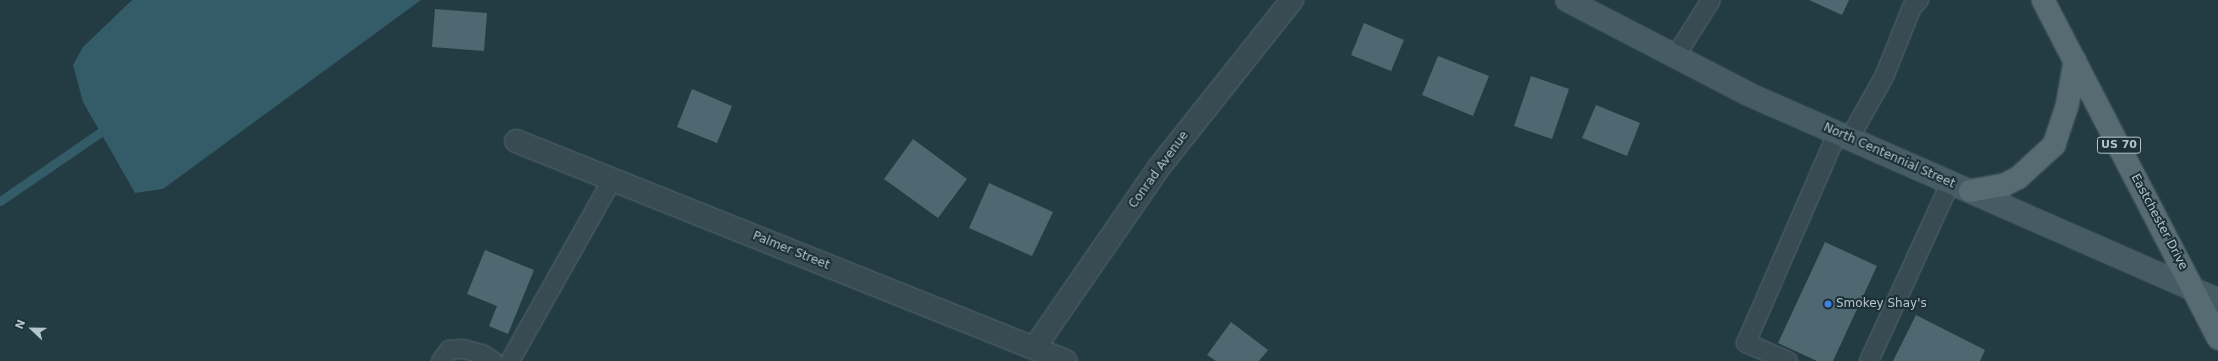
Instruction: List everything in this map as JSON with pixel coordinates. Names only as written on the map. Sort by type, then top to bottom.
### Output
[{"type":"main road","name":"Eastchester Drive","points":[[2043,0],[2195,289],[2218,338]]},
{"type":"main road","points":[[1970,191],[2004,185],[2018,178],[2054,145],[2067,106],[2075,61]]},
{"type":"street","name":"Conrad Avenue","points":[[1035,347],[1160,166],[1292,0]]},
{"type":"street","name":"North Centennial Street","points":[[1567,0],[1748,94],[2218,300]]},
{"type":"street","name":"Palmer Street","points":[[516,141],[1035,347],[1066,361]]},
{"type":"lane","points":[[1675,57],[1711,0]]},
{"type":"lane","points":[[1788,361],[1746,342],[1843,136],[1884,77],[1912,7],[1919,0]]},
{"type":"lane","points":[[510,361],[612,180]]},
{"type":"lane","points":[[1869,361],[1950,182]]},
{"type":"lane","points":[[441,361],[449,350],[464,350],[482,354],[493,361]]},
{"type":"water","points":[[132,0],[421,0],[163,189],[135,193],[83,102],[73,65],[83,47]]},
{"type":"building","points":[[1809,0],[1849,0],[1842,15]]},
{"type":"building","points":[[435,9],[487,13],[484,51],[432,47]]},
{"type":"building","points":[[1364,23],[1404,40],[1391,71],[1351,55]]},
{"type":"building","points":[[1438,56],[1489,76],[1473,116],[1422,95]]},
{"type":"building","points":[[1531,76],[1569,89],[1552,139],[1514,126]]},
{"type":"building","points":[[692,89],[732,106],[717,143],[677,127]]},
{"type":"building","points":[[1596,105],[1640,123],[1627,156],[1582,138]]},
{"type":"building","points":[[913,139],[967,179],[938,218],[884,179]]},
{"type":"building","points":[[989,183],[1053,212],[1032,256],[969,228]]},
{"type":"building","name":"Smokey Shay's","points":[[1825,242],[1877,266],[1833,361],[1817,361],[1778,343]]},
{"type":"building","points":[[485,250],[534,270],[508,334],[489,326],[497,306],[467,294]]},
{"type":"building","points":[[1916,315],[1985,350],[1980,361],[1893,361]]},
{"type":"building","points":[[1231,322],[1268,350],[1259,361],[1216,361],[1207,355]]},
{"type":"waterway","points":[[0,201],[108,127]]},
{"type":"place","name":"Smokey Shay's","points":[[1828,304]]}]
